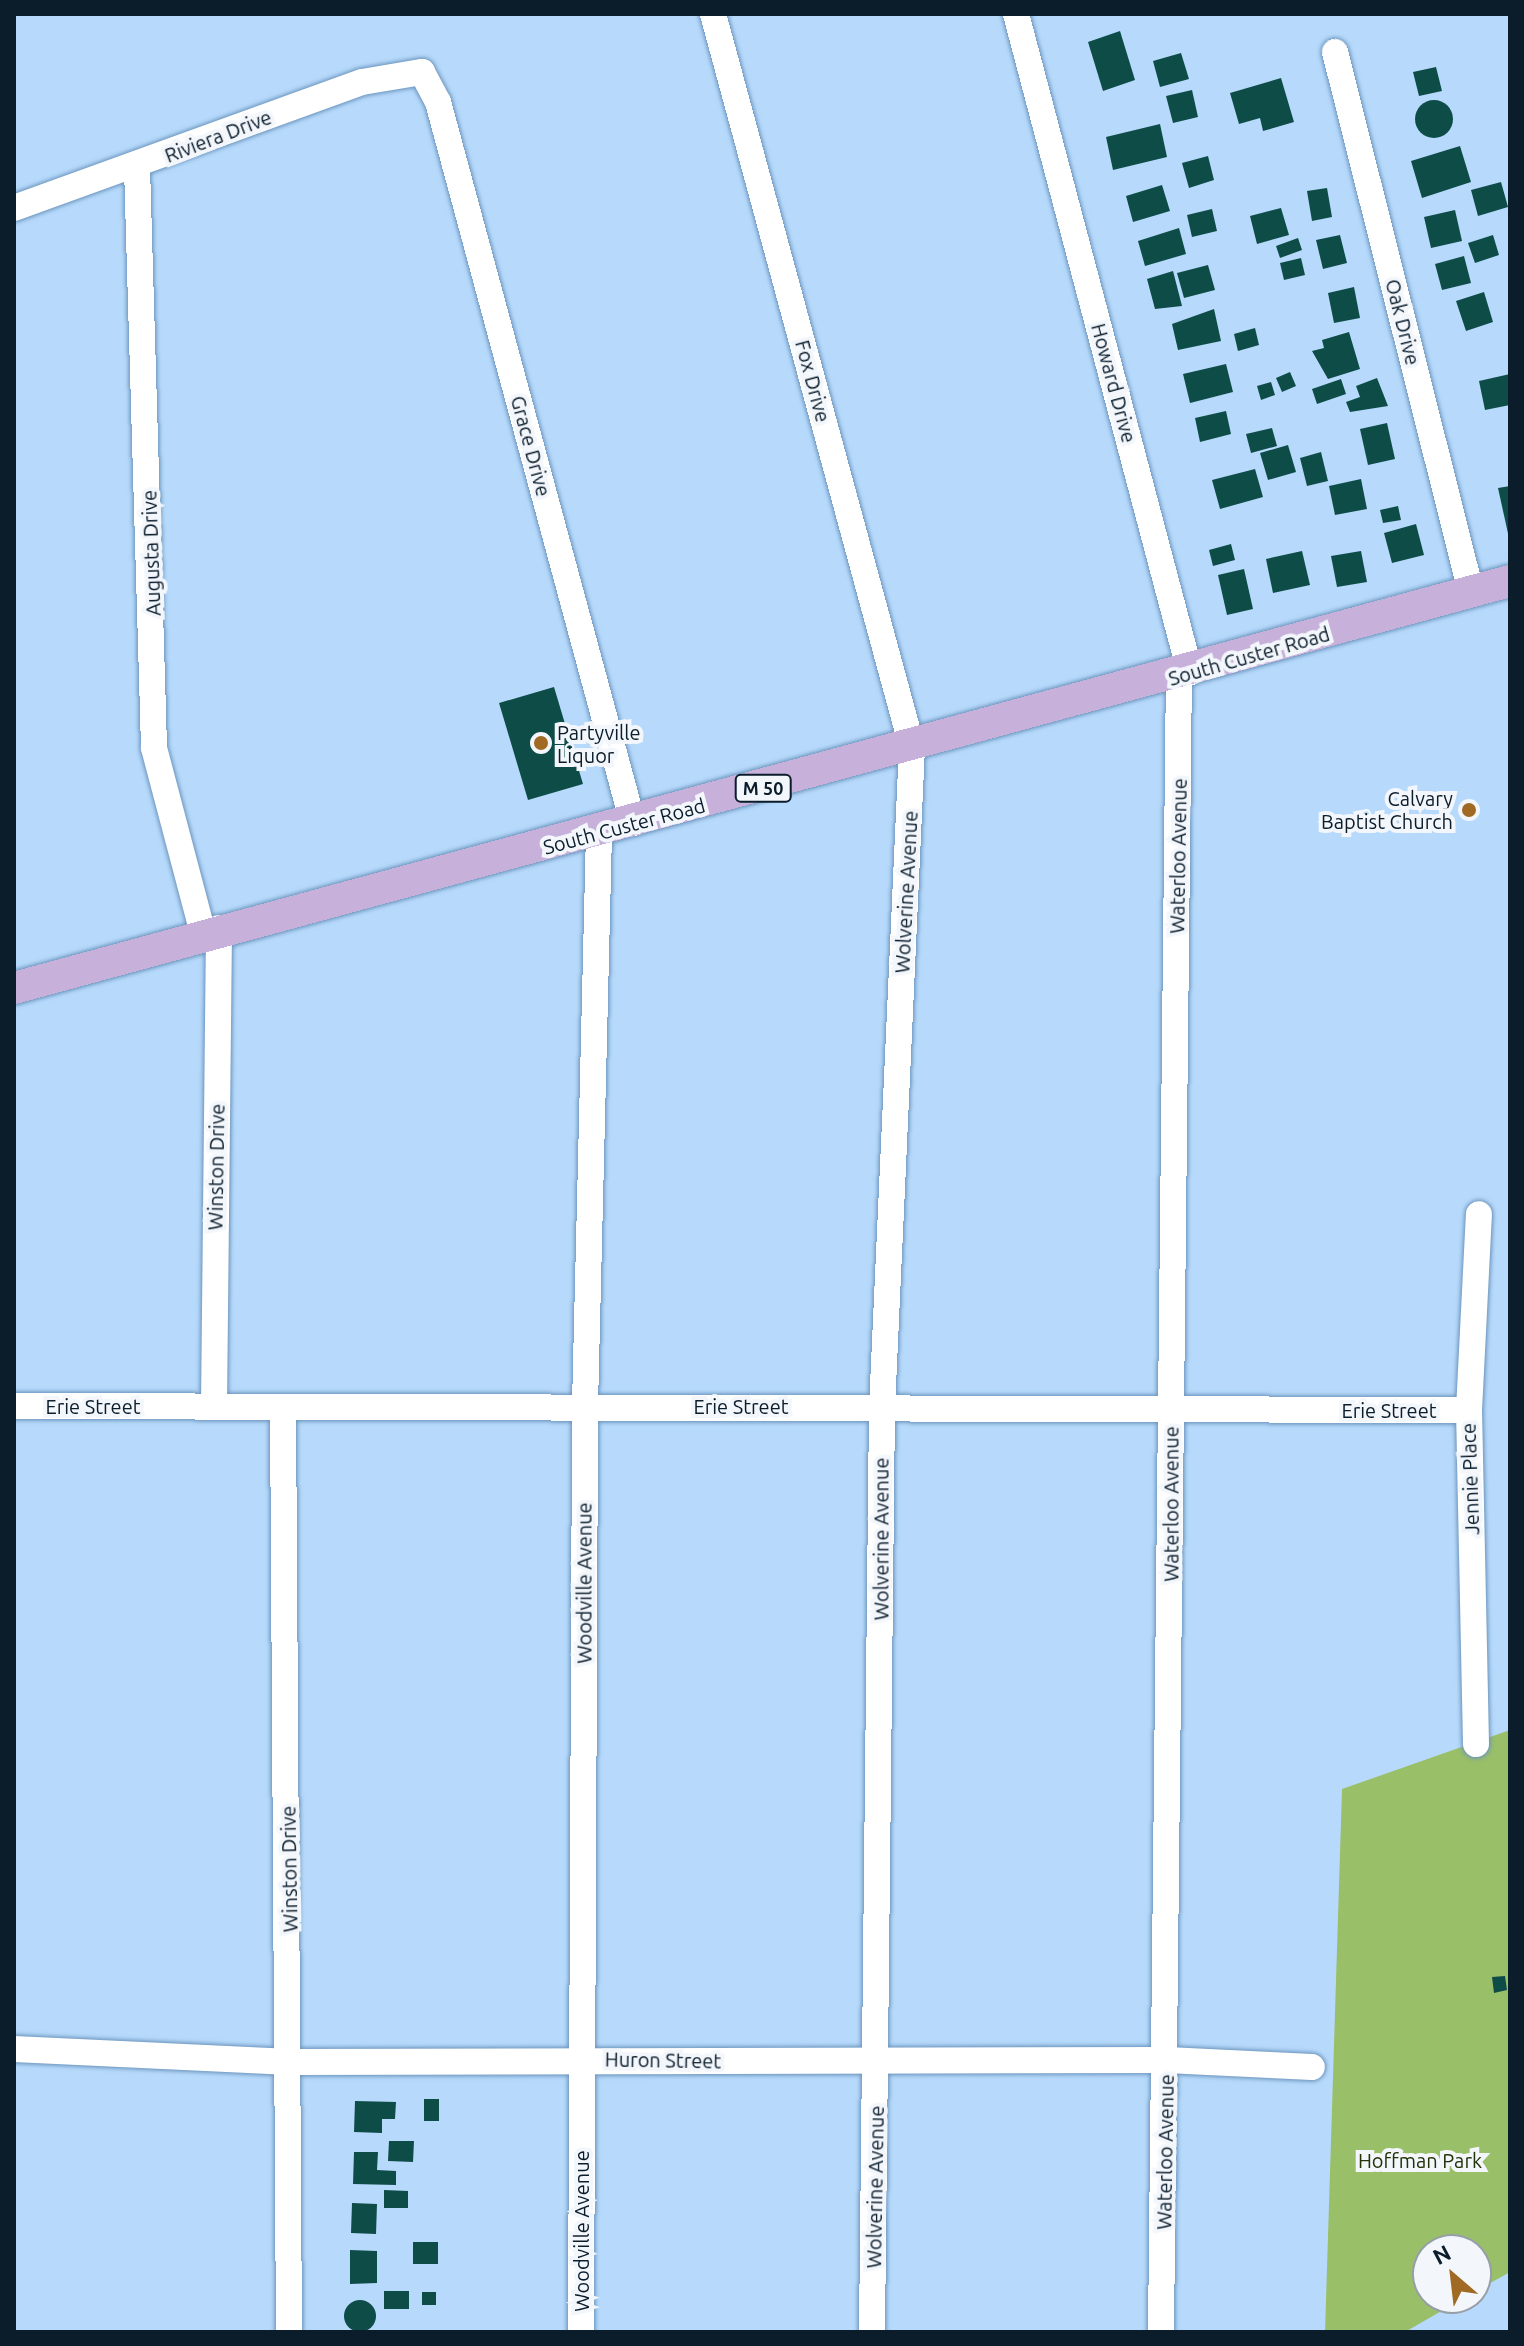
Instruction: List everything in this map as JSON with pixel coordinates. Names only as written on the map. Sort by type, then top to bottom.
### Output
[{"type":"main road","name":"South Custer Road","points":[[14,988],[211,930],[599,834],[1185,674],[1510,581]]},
{"type":"street","name":"Fox Drive","points":[[713,14],[912,747]]},
{"type":"street","name":"Howard Drive","points":[[1016,14],[1185,674]]},
{"type":"street","name":"Oak Drive","points":[[1335,52],[1471,592]]},
{"type":"street","name":"Riviera Drive","points":[[14,208],[137,167],[362,82],[422,72]]},
{"type":"street","name":"Grace Drive","points":[[422,72],[438,102],[633,823]]},
{"type":"street","name":"Augusta Drive","points":[[137,167],[154,748],[211,930]]},
{"type":"street","name":"Waterloo Avenue","points":[[1161,2332],[1167,2060],[1171,1410],[1185,674]]},
{"type":"street","name":"Wolverine Avenue","points":[[872,2332],[882,1407],[912,747]]},
{"type":"street","name":"Woodville Avenue","points":[[581,2332],[585,1406],[599,834]]},
{"type":"street","name":"Winston Drive","points":[[211,930],[214,1406]]},
{"type":"street","name":"Jennie Place","points":[[1476,1744],[1469,1410],[1479,1214]]},
{"type":"street","name":"Erie Street","points":[[14,1406],[1469,1410]]},
{"type":"street","name":"Winston Drive","points":[[283,1407],[291,2062],[289,2332]]},
{"type":"street","name":"Huron Street","points":[[14,2049],[291,2062],[1167,2060],[1312,2067]]},
{"type":"green space","name":"Hoffman Park","points":[[1510,1730],[1510,2272],[1492,2282],[1492,2234],[1412,2234],[1412,2314],[1436,2314],[1405,2332],[1325,2332],[1342,1789]]},
{"type":"building","points":[[1120,31],[1135,80],[1103,91],[1088,42]]},
{"type":"building","points":[[1181,53],[1189,79],[1160,87],[1153,61]]},
{"type":"building","points":[[1436,67],[1442,91],[1419,96],[1413,72]]},
{"type":"building","points":[[1281,78],[1294,122],[1263,131],[1260,118],[1239,124],[1230,93]]},
{"type":"building","points":[[1192,90],[1198,117],[1173,123],[1166,96]]},
{"type":"building","points":[[1434,100],[1447,106],[1453,119],[1447,132],[1434,138],[1421,132],[1415,119],[1421,106]]},
{"type":"building","points":[[1160,124],[1167,157],[1113,170],[1106,137]]},
{"type":"building","points":[[1460,146],[1471,182],[1422,198],[1411,161]]},
{"type":"building","points":[[1208,156],[1214,180],[1189,188],[1182,163]]},
{"type":"building","points":[[1501,182],[1508,207],[1478,216],[1471,190]]},
{"type":"building","points":[[1162,185],[1170,211],[1133,222],[1126,196]]},
{"type":"building","points":[[1327,188],[1332,217],[1312,221],[1307,191]]},
{"type":"building","points":[[1281,208],[1289,235],[1257,244],[1250,216]]},
{"type":"building","points":[[1212,209],[1217,231],[1192,237],[1187,215]]},
{"type":"building","points":[[1455,210],[1462,241],[1431,248],[1424,217]]},
{"type":"building","points":[[1179,228],[1186,254],[1145,266],[1138,241]]},
{"type":"building","points":[[1340,235],[1347,263],[1323,269],[1316,240]]},
{"type":"building","points":[[1493,235],[1499,255],[1475,263],[1468,243]]},
{"type":"building","points":[[1298,238],[1302,250],[1280,258],[1276,246]]},
{"type":"building","points":[[1464,256],[1471,283],[1442,290],[1435,264]]},
{"type":"building","points":[[1301,258],[1305,275],[1284,280],[1280,263]]},
{"type":"building","points":[[1208,265],[1215,290],[1184,298],[1177,273]]},
{"type":"building","points":[[1173,271],[1182,306],[1155,309],[1147,279]]},
{"type":"building","points":[[1354,287],[1360,318],[1334,323],[1328,293]]},
{"type":"building","points":[[1484,292],[1493,322],[1466,331],[1456,301]]},
{"type":"building","points":[[1214,309],[1221,341],[1178,350],[1172,324]]},
{"type":"building","points":[[1255,328],[1259,345],[1238,351],[1234,334]]},
{"type":"building","points":[[1349,332],[1360,369],[1328,379],[1312,351],[1324,348],[1322,340]]},
{"type":"building","points":[[1226,364],[1233,392],[1190,403],[1183,374]]},
{"type":"building","points":[[1290,372],[1296,386],[1282,392],[1276,378]]},
{"type":"building","points":[[1510,374],[1510,405],[1485,410],[1479,381]]},
{"type":"building","points":[[1377,378],[1388,406],[1350,412],[1346,402],[1360,397],[1356,386]]},
{"type":"building","points":[[1341,379],[1346,394],[1317,404],[1312,389]]},
{"type":"building","points":[[1271,382],[1275,395],[1261,400],[1257,386]]},
{"type":"building","points":[[1226,411],[1231,434],[1200,442],[1195,418]]},
{"type":"building","points":[[1387,423],[1395,459],[1368,465],[1360,429]]},
{"type":"building","points":[[1272,428],[1277,446],[1251,453],[1246,434]]},
{"type":"building","points":[[1288,445],[1296,472],[1268,480],[1260,453]]},
{"type":"building","points":[[1321,452],[1328,481],[1307,486],[1300,458]]},
{"type":"building","points":[[1255,469],[1263,497],[1220,509],[1212,480]]},
{"type":"building","points":[[1361,479],[1367,509],[1335,515],[1329,486]]},
{"type":"building","points":[[1510,486],[1510,538],[1509,538],[1498,488]]},
{"type":"building","points":[[1398,506],[1401,520],[1383,523],[1380,510]]},
{"type":"building","points":[[1416,524],[1424,555],[1392,563],[1384,533]]},
{"type":"building","points":[[1231,544],[1235,560],[1213,566],[1209,550]]},
{"type":"building","points":[[1302,551],[1310,585],[1273,593],[1266,559]]},
{"type":"building","points":[[1361,551],[1367,582],[1337,587],[1331,556]]},
{"type":"building","points":[[1244,569],[1253,609],[1227,615],[1218,575]]},
{"type":"building","name":"Partyville Liquor","points":[[554,687],[583,784],[528,800],[499,703]]},
{"type":"building","points":[[1505,1976],[1507,1990],[1494,1993],[1492,1977]]},
{"type":"building","points":[[424,2099],[439,2099],[439,2121],[424,2121]]},
{"type":"building","points":[[355,2101],[396,2102],[395,2119],[382,2119],[382,2133],[354,2132]]},
{"type":"building","points":[[389,2141],[414,2141],[413,2162],[388,2161]]},
{"type":"building","points":[[354,2152],[378,2152],[377,2170],[396,2171],[396,2185],[353,2184]]},
{"type":"building","points":[[384,2190],[408,2191],[408,2208],[384,2208]]},
{"type":"building","points":[[352,2203],[377,2204],[376,2234],[351,2233]]},
{"type":"building","points":[[413,2242],[438,2242],[438,2264],[413,2264]]},
{"type":"building","points":[[350,2250],[377,2251],[377,2283],[350,2284]]},
{"type":"building","points":[[384,2291],[409,2291],[409,2309],[384,2309]]},
{"type":"building","points":[[422,2292],[436,2292],[436,2305],[422,2305]]},
{"type":"building","points":[[360,2300],[372,2304],[376,2316],[372,2328],[360,2332],[348,2328],[344,2316],[348,2304]]},
{"type":"place","name":"Partyville Liquor","points":[[541,743]]},
{"type":"place","name":"Calvary Baptist Church","points":[[1469,810]]}]
